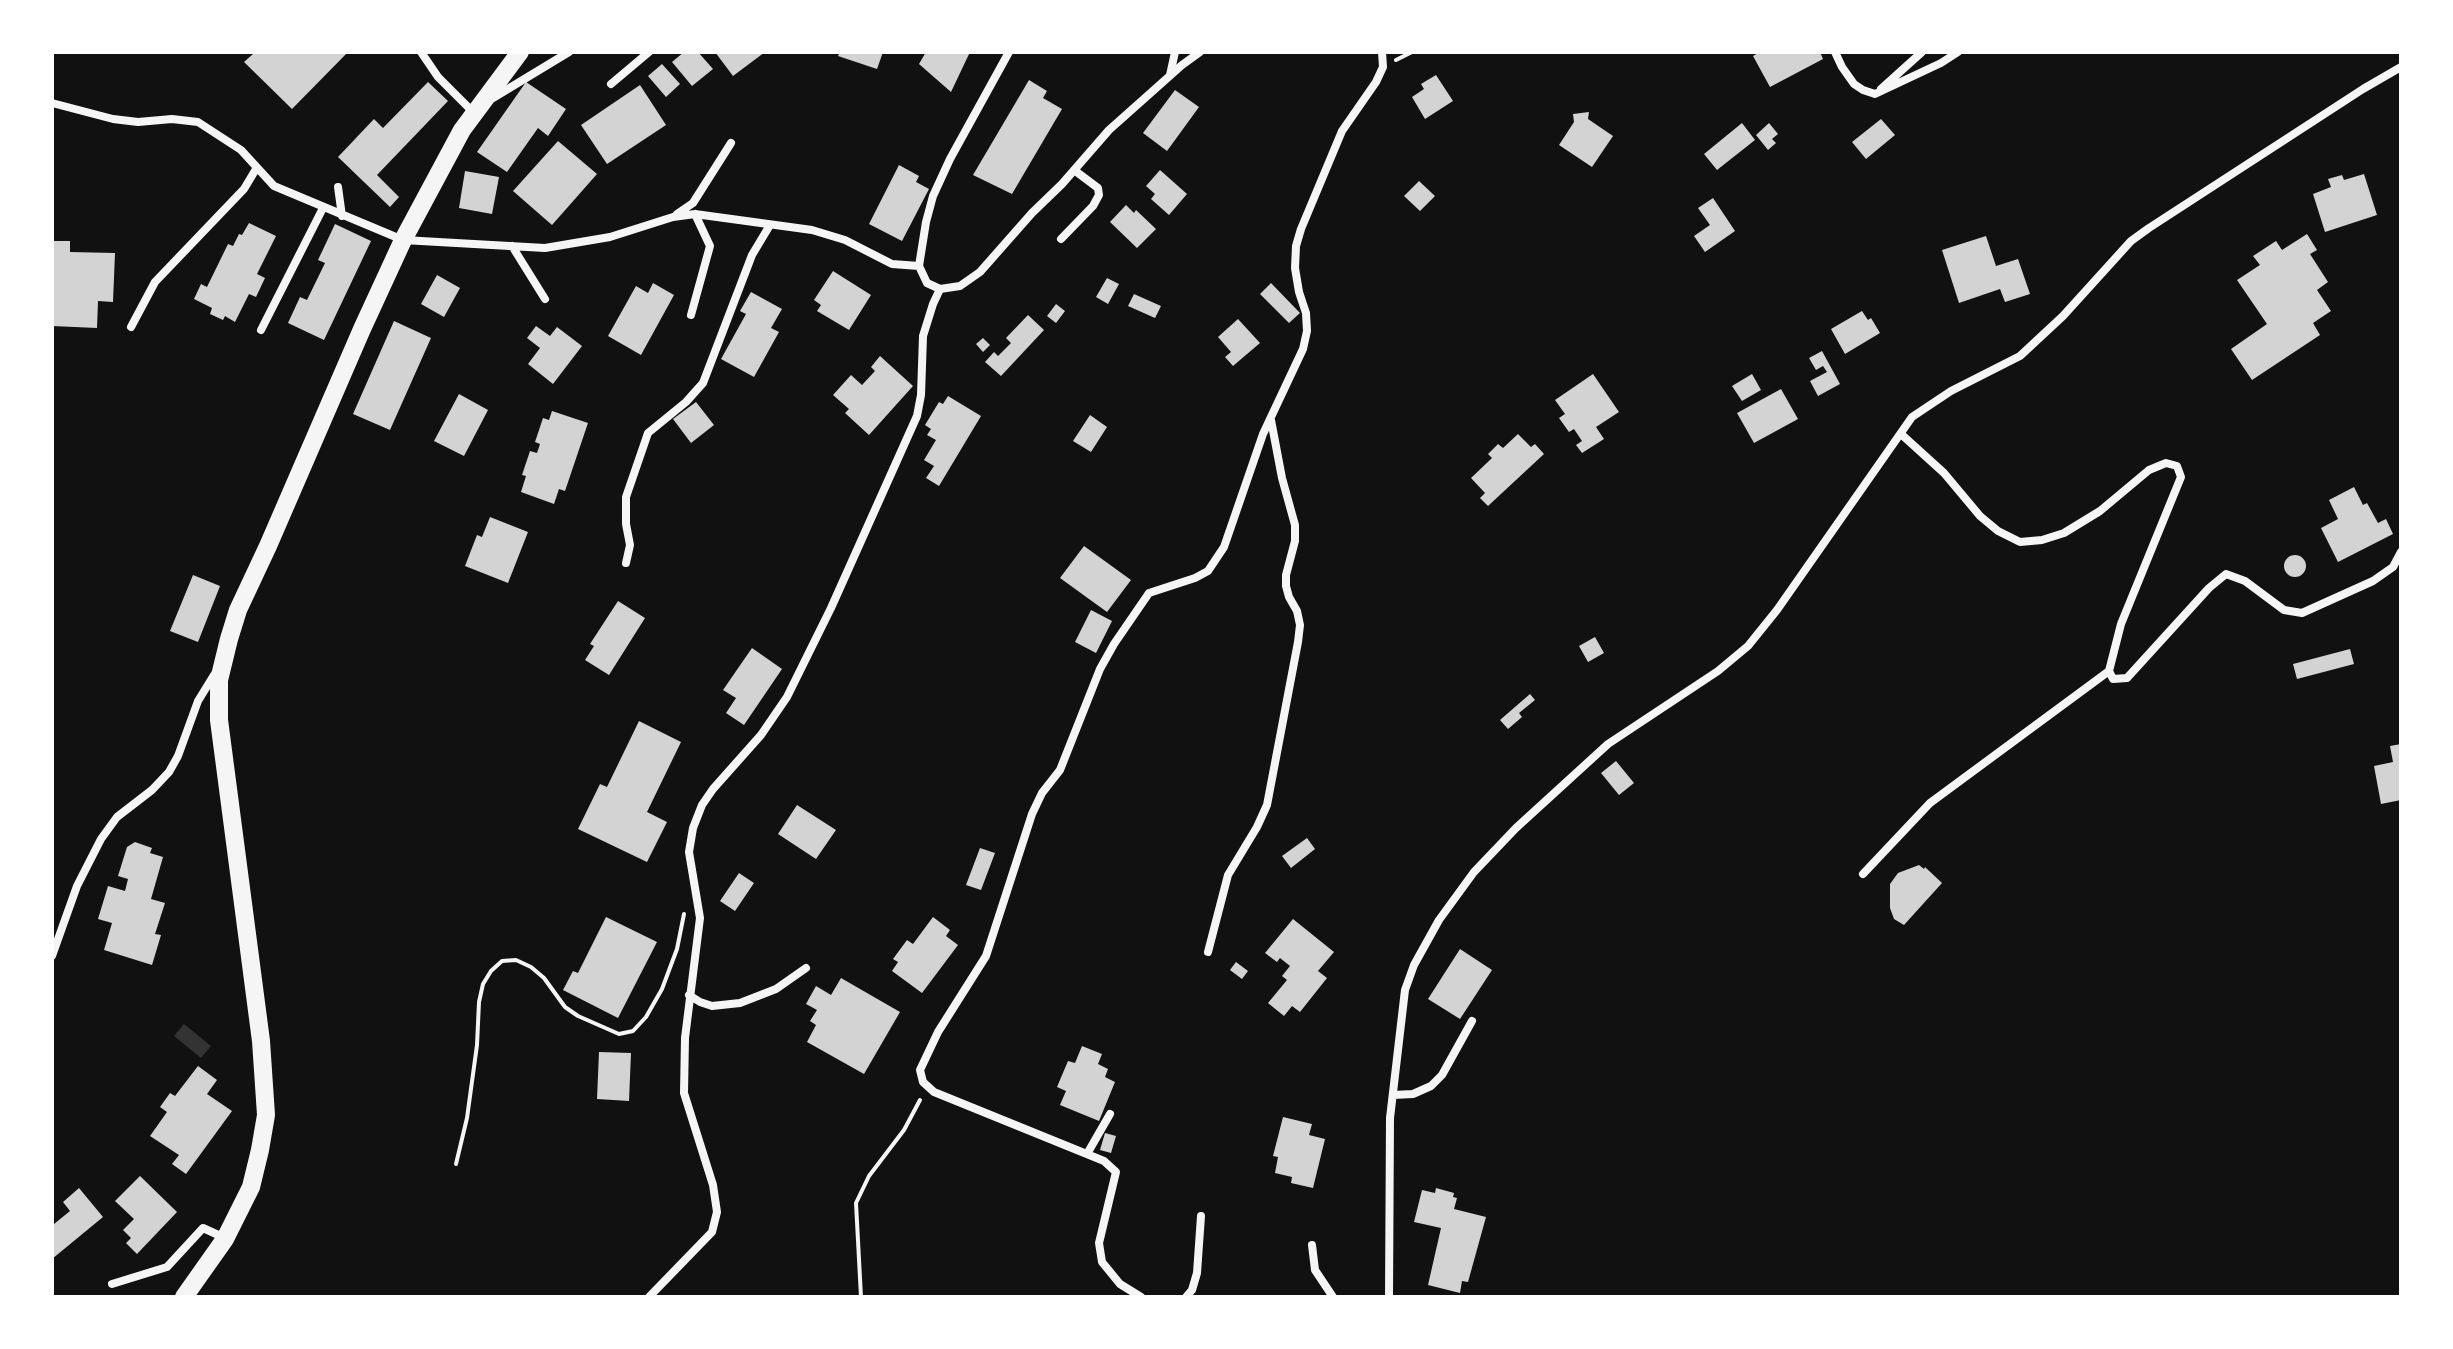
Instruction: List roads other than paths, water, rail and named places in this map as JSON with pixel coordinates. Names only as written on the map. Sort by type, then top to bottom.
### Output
[{"type":"main road","points":[[184,1297],[225,1239],[251,1187],[266,1115],[259,1028],[219,720],[219,680],[224,661],[238,610],[403,240],[444,160],[476,110],[520,52]]},
{"type":"street","points":[[421,52],[438,77],[476,110],[569,52]]},
{"type":"street","points":[[611,84],[649,52]]},
{"type":"street","points":[[1009,52],[933,196],[919,266],[927,283],[940,289],[960,286],[980,272],[1109,130],[1200,52]]},
{"type":"street","points":[[1170,76],[1175,52]]},
{"type":"street","points":[[1141,1297],[1120,1284],[1102,1262],[1099,1243],[1116,1172],[1104,1161],[934,1092],[923,1082],[920,1070],[938,1032],[986,956],[1032,814],[1042,793],[1060,770],[1100,669],[1114,644],[1149,593],[1195,578],[1208,571],[1217,560],[1251,466],[1303,349],[1307,331],[1306,313],[1295,268],[1301,229],[1342,131],[1383,67],[1382,52]]},
{"type":"street","points":[[1835,52],[1854,84],[1875,94],[1958,52]]},
{"type":"street","points":[[1875,94],[1922,52]]},
{"type":"street","points":[[1389,1297],[1390,1118],[1405,990],[1414,965],[1454,897],[1516,828],[1608,744],[1718,671],[1748,646],[1777,610],[1912,417],[1951,391],[2020,356],[2063,316],[2131,241],[2149,228],[2401,67]]},
{"type":"street","points":[[52,103],[113,119],[198,122],[241,150],[274,186],[403,240],[545,248],[610,237],[673,217],[695,214],[829,234],[892,264],[919,266]]},
{"type":"street","points":[[673,217],[693,203],[731,143]]},
{"type":"street","points":[[131,327],[155,282],[244,189],[256,169]]},
{"type":"street","points":[[1061,239],[1093,206],[1099,195],[1098,188],[1074,170]]},
{"type":"street","points":[[338,187],[342,216]]},
{"type":"street","points":[[261,330],[323,208]]},
{"type":"street","points":[[691,315],[710,246],[695,214]]},
{"type":"street","points":[[626,563],[630,545],[626,497],[648,433],[686,402],[703,383],[752,255],[770,225]]},
{"type":"street","points":[[512,246],[545,299]]},
{"type":"street","points":[[649,1297],[712,1232],[717,1212],[713,1185],[684,1093],[685,1038],[700,918],[689,852],[693,828],[702,805],[713,789],[761,735],[787,697],[831,608],[917,416],[921,395],[923,336],[940,289]]},
{"type":"street","points":[[1208,952],[1228,875],[1267,805],[1298,642],[1300,625],[1297,611],[1286,586],[1295,525],[1275,448],[1271,419]]},
{"type":"street","points":[[1863,874],[1930,803],[2109,671],[2121,624],[2181,477],[2177,466],[2166,463],[2149,470],[2100,511],[2064,533],[2042,540],[2020,542],[1998,531],[1980,516],[1944,473],[1901,434]]},
{"type":"street","points":[[2109,671],[2113,679],[2127,678],[2209,588],[2226,574],[2245,581],[2284,610],[2302,613],[2337,600],[2373,581],[2397,566],[2401,552]]},
{"type":"street","points":[[52,956],[77,886],[101,839],[117,817],[152,790],[169,772],[198,701],[224,661]]},
{"type":"street","points":[[689,995],[712,1006],[740,1003],[776,989],[806,968]]},
{"type":"street","points":[[1393,1095],[1413,1094],[1431,1086],[1442,1075],[1472,1021]]},
{"type":"street","points":[[1087,1154],[1110,1114]]},
{"type":"street","points":[[1186,1297],[1192,1290],[1197,1273],[1201,1216]]},
{"type":"street","points":[[112,1284],[167,1267],[203,1228],[225,1239]]},
{"type":"street","points":[[1312,1245],[1315,1270],[1333,1297]]}]
